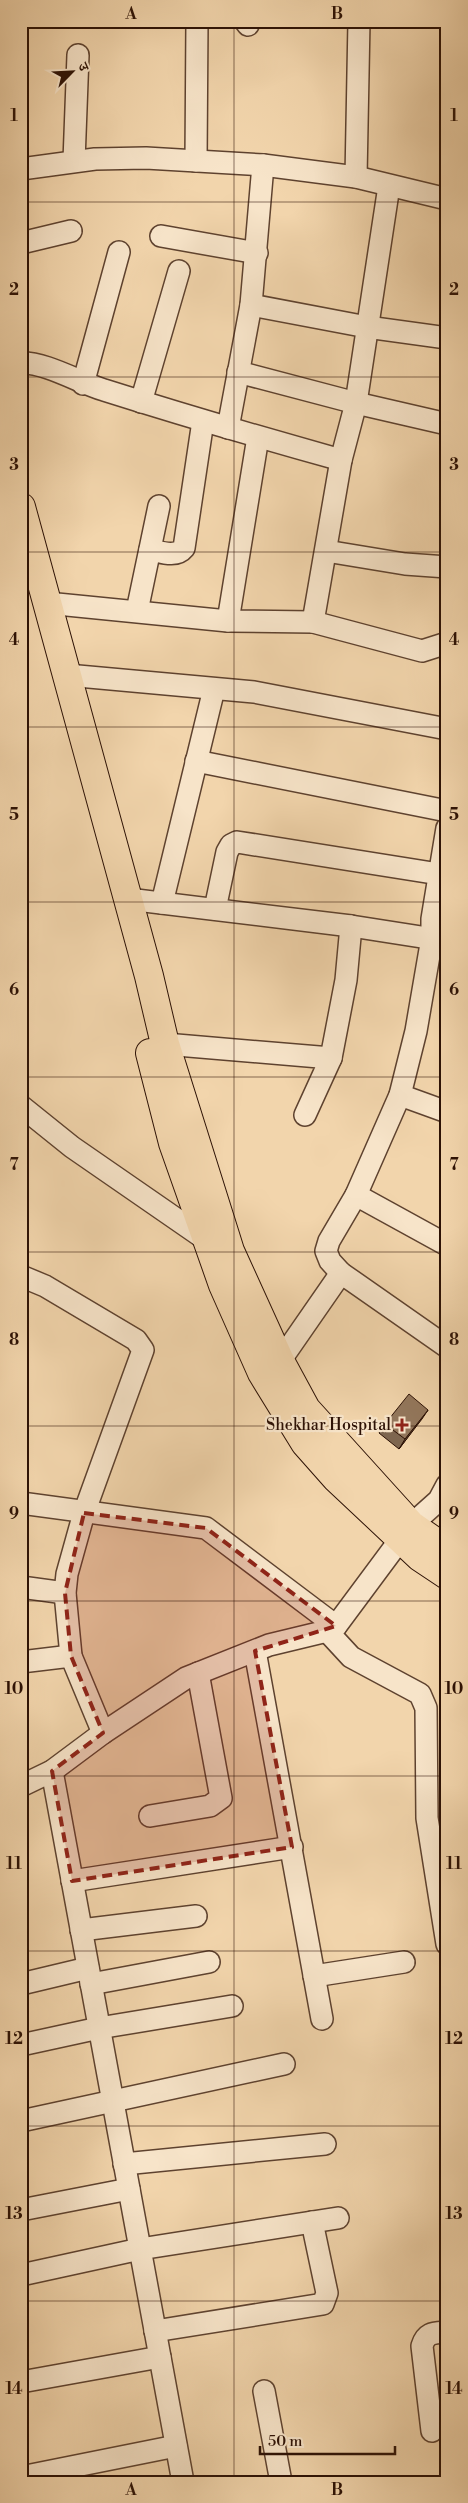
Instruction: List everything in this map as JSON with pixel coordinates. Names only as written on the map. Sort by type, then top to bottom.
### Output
[{"type":"main road","points":[[21,507],[128,899],[165,1044],[230,1251],[280,1361],[306,1409],[406,1532],[420,1557],[447,1575]]},
{"type":"main road","points":[[21,577],[49,672],[173,1143],[246,1340],[262,1373],[305,1443],[336,1478],[406,1532],[447,1550]]},
{"type":"street","points":[[196,161],[197,21]]},
{"type":"street","points":[[356,177],[359,21]]},
{"type":"street","points":[[74,161],[78,55]]},
{"type":"street","points":[[21,169],[74,161],[146,158],[263,165],[356,177],[447,199]]},
{"type":"street","points":[[228,428],[251,305],[257,253],[263,165]]},
{"type":"street","points":[[313,622],[341,460],[356,403],[389,186]]},
{"type":"street","points":[[21,243],[71,231]]},
{"type":"street","points":[[160,236],[257,253]]},
{"type":"street","points":[[83,384],[119,252]]},
{"type":"street","points":[[141,402],[179,271]]},
{"type":"street","points":[[251,305],[367,327],[447,338]]},
{"type":"street","points":[[21,363],[39,366],[83,384],[203,421],[341,460]]},
{"type":"street","points":[[238,372],[356,403],[447,424]]},
{"type":"street","points":[[150,550],[174,554],[182,551],[184,548],[203,421]]},
{"type":"street","points":[[228,621],[258,437]]},
{"type":"street","points":[[137,611],[159,506]]},
{"type":"street","points":[[326,551],[405,564],[447,567]]},
{"type":"street","points":[[47,603],[228,621],[313,622],[422,651],[447,643]]},
{"type":"street","points":[[67,675],[254,692],[447,729]]},
{"type":"street","points":[[162,903],[214,689]]},
{"type":"street","points":[[196,761],[447,811]]},
{"type":"street","points":[[447,828],[432,919],[439,940],[400,1095],[356,1195],[329,1241],[326,1252],[330,1261],[341,1273],[447,1346]]},
{"type":"street","points":[[215,909],[226,852],[231,845],[237,842],[439,874]]},
{"type":"street","points":[[128,899],[351,926],[439,940]]},
{"type":"street","points":[[305,1115],[331,1058],[344,989],[351,926]]},
{"type":"street","points":[[165,1044],[331,1058]]},
{"type":"street","points":[[400,1095],[447,1112]]},
{"type":"street","points":[[21,1106],[72,1147],[208,1241]]},
{"type":"street","points":[[356,1195],[447,1245]]},
{"type":"street","points":[[280,1361],[341,1273]]},
{"type":"street","points":[[21,1276],[53,1291],[136,1340],[143,1350],[84,1513],[67,1574],[65,1593],[71,1656],[103,1733]]},
{"type":"street","points":[[21,1786],[52,1771],[168,1687],[255,1651],[332,1629],[406,1532],[444,1497]]},
{"type":"street","points":[[21,1503],[206,1528],[332,1629],[351,1657],[420,1694],[426,1708],[427,1818],[447,1944]]},
{"type":"street","points":[[21,1587],[65,1593]]},
{"type":"street","points":[[255,1651],[322,2019]]},
{"type":"street","points":[[21,1662],[71,1656]]},
{"type":"street","points":[[150,1816],[210,1806],[221,1798],[198,1673]]},
{"type":"street","points":[[52,1771],[183,2482]]},
{"type":"street","points":[[72,1881],[292,1847]]},
{"type":"street","points":[[81,1930],[196,1916]]},
{"type":"street","points":[[21,1984],[209,1962]]},
{"type":"street","points":[[314,1976],[404,1962]]},
{"type":"street","points":[[21,2045],[99,2028],[232,2006]]},
{"type":"street","points":[[21,2121],[284,2064]]},
{"type":"street","points":[[124,2164],[325,2144]]},
{"type":"street","points":[[21,2210],[129,2189]]},
{"type":"street","points":[[21,2275],[140,2249],[338,2218]]},
{"type":"street","points":[[155,2331],[323,2304],[327,2293],[312,2222]]},
{"type":"street","points":[[432,2431],[422,2346],[424,2338],[428,2334],[447,2332]]},
{"type":"street","points":[[21,2382],[160,2357]]},
{"type":"street","points":[[264,2391],[281,2482]]},
{"type":"street","points":[[21,2477],[176,2446]]},
{"type":"highlighted area","points":[[84,1513],[206,1528],[336,1626],[255,1651],[292,1847],[72,1881],[52,1771],[103,1733],[71,1656],[65,1593]]},
{"type":"building","points":[[409,1394],[428,1410],[405,1439],[385,1424]]},
{"type":"place","name":"Shekhar Hospital","points":[[402,1425]]}]
